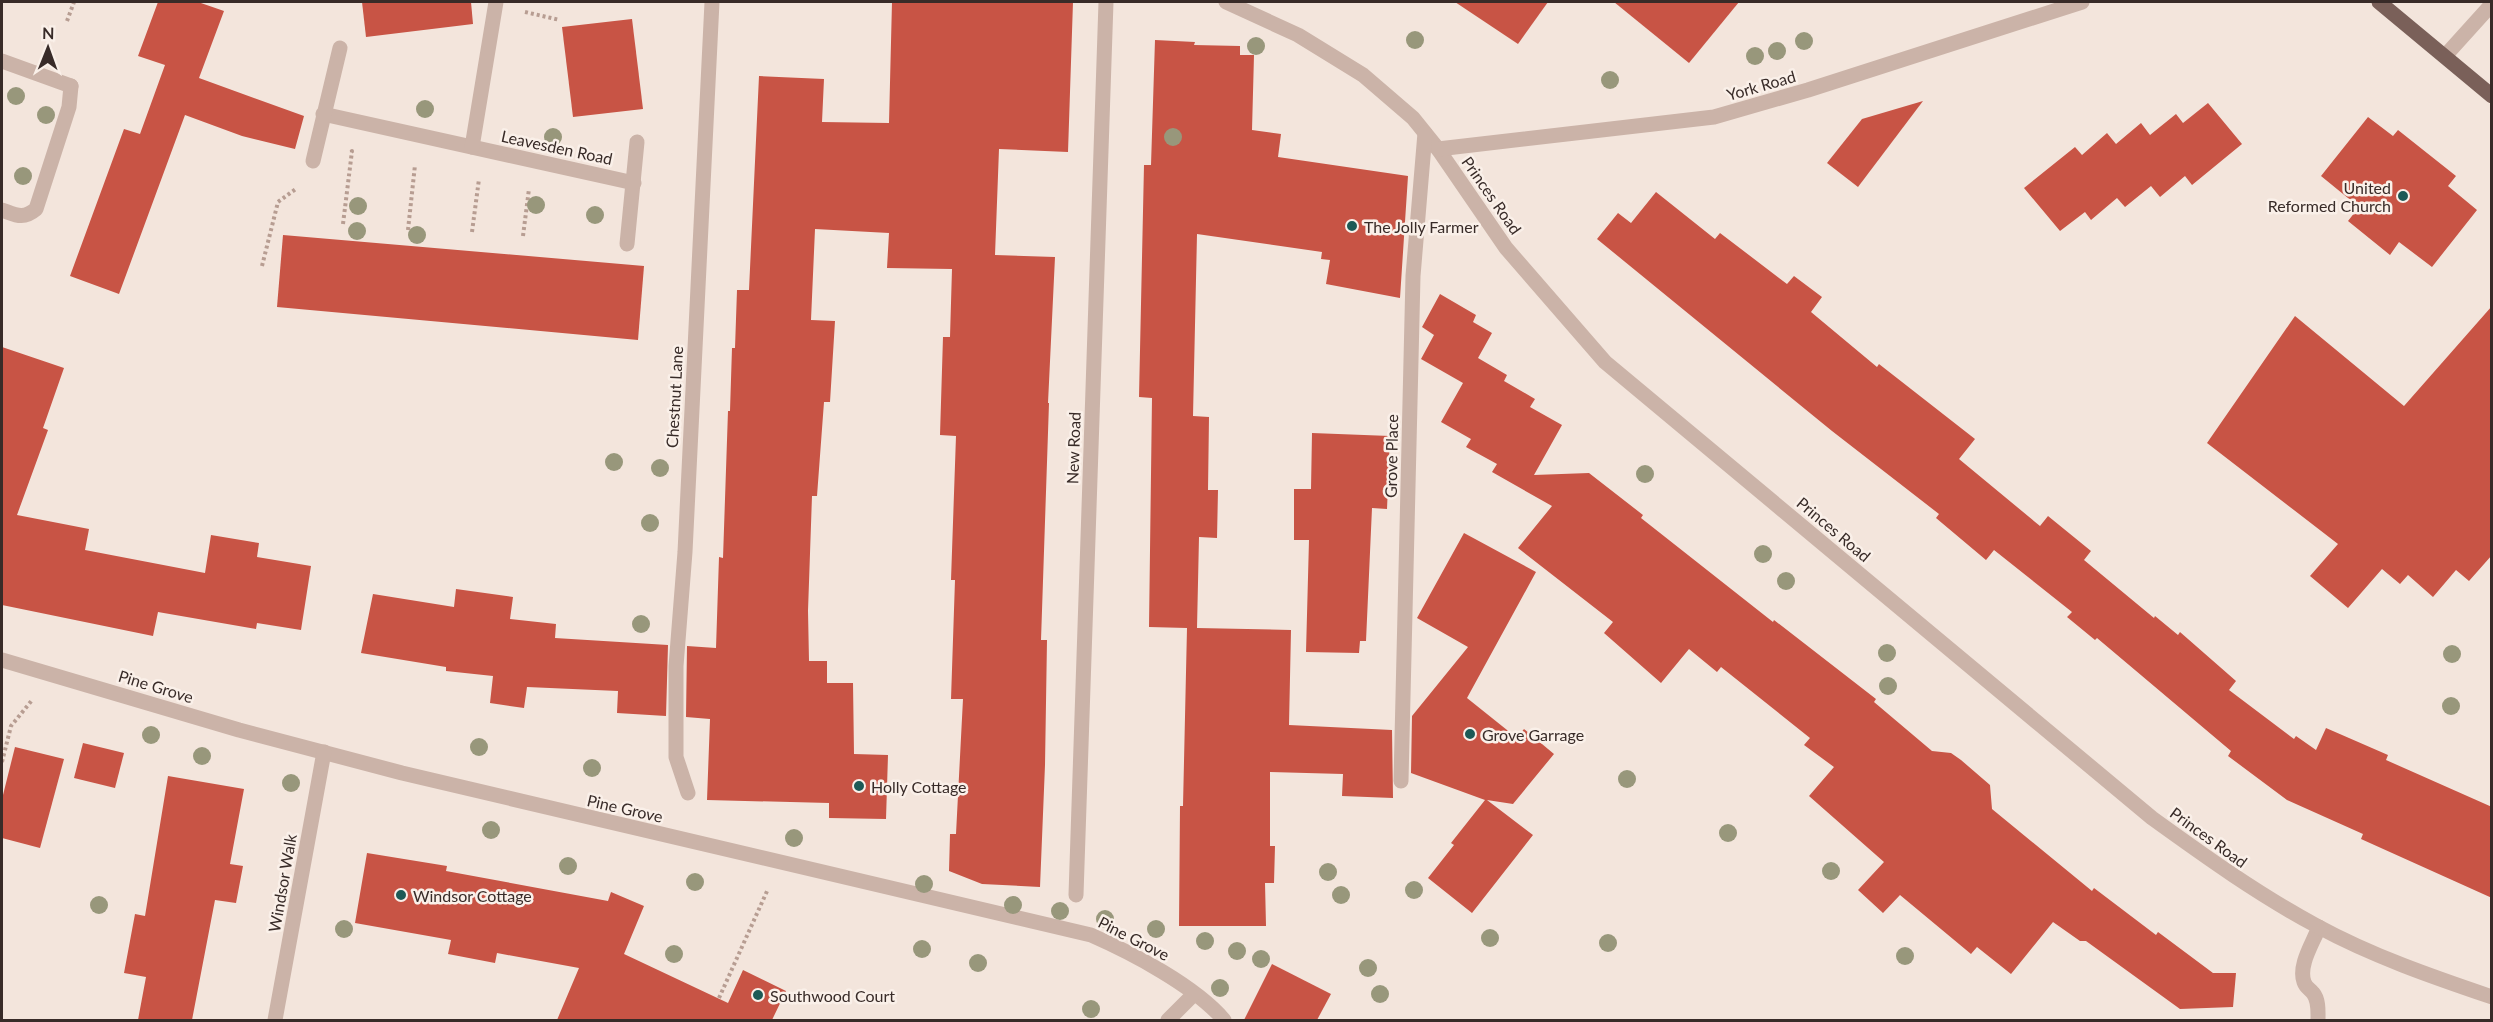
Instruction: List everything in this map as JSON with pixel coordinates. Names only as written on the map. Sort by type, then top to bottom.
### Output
[{"type":"main road","points":[[2379,2],[2492,96]]},
{"type":"street","points":[[472,147],[496,2]]},
{"type":"street","name":"Chestnut Lane","points":[[688,793],[676,757],[676,666],[685,552],[712,2]]},
{"type":"street","name":"New Road","points":[[1076,895],[1106,2]]},
{"type":"street","name":"Princes Road","points":[[1226,2],[1298,35],[1363,75],[1413,118],[1438,149],[1506,248],[1605,362],[2152,818],[2236,879],[2319,927],[2432,976],[2492,997]]},
{"type":"street","name":"York Road","points":[[1438,149],[1714,117],[1808,90],[2082,2]]},
{"type":"street","points":[[2445,56],[2492,4]]},
{"type":"street","points":[[313,161],[339,48]]},
{"type":"street","points":[[2,61],[71,86],[69,107],[36,208],[29,215],[21,217],[2,210]]},
{"type":"street","name":"Leavesden Road","points":[[323,114],[634,183]]},
{"type":"street","name":"Grove Place","points":[[1401,781],[1413,276],[1425,133]]},
{"type":"street","points":[[627,244],[637,142]]},
{"type":"street","name":"Pine Grove","points":[[2,660],[239,730],[324,752],[612,823],[1091,935],[1154,966],[1194,994],[1224,1020]]},
{"type":"street","name":"Windsor Walk","points":[[275,1020],[324,752]]},
{"type":"street","points":[[2318,1020],[2318,1003],[2303,981],[2302,969],[2319,927]]},
{"type":"street","points":[[1168,1020],[1194,994]]},
{"type":"path","points":[[67,21],[74,2]]},
{"type":"path","points":[[343,224],[352,152],[344,157]]},
{"type":"path","points":[[408,230],[415,165]]},
{"type":"path","points":[[472,232],[479,178]]},
{"type":"path","points":[[262,266],[278,202],[301,184]]},
{"type":"path","points":[[523,236],[529,189]]},
{"type":"path","points":[[2,762],[11,726],[37,695],[43,671]]},
{"type":"path","points":[[719,998],[780,861]]},
{"type":"building","points":[[158,2],[198,2],[224,11],[199,78],[304,116],[295,149],[242,136],[185,115],[119,294],[70,276],[124,129],[140,134],[165,65],[138,56]]},
{"type":"building","points":[[362,2],[471,2],[473,24],[366,37]]},
{"type":"building","points":[[892,2],[1073,2],[1068,152],[999,149],[995,255],[1055,257],[1041,640],[1047,640],[1040,887],[982,884],[949,871],[950,834],[956,834],[963,699],[951,699],[955,580],[951,580],[956,436],[940,435],[943,337],[950,337],[952,269],[887,268],[889,233],[815,229],[811,320],[835,321],[830,402],[824,402],[817,496],[812,496],[808,611],[809,661],[827,661],[827,683],[853,683],[854,754],[888,755],[886,819],[829,818],[829,803],[707,800],[710,719],[686,717],[687,646],[716,648],[719,557],[723,558],[732,348],[735,348],[737,290],[749,290],[759,76],[824,79],[822,122],[889,123]]},
{"type":"building","points":[[1455,2],[1548,2],[1518,44]]},
{"type":"building","points":[[1614,2],[1739,2],[1689,63]]},
{"type":"building","points":[[632,19],[643,109],[573,117],[562,27]]},
{"type":"building","points":[[1155,40],[1195,42],[1194,45],[1240,46],[1240,55],[1254,55],[1252,130],[1281,134],[1278,157],[1408,176],[1400,298],[1326,284],[1330,260],[1321,259],[1322,252],[1197,234],[1193,416],[1209,417],[1208,490],[1218,490],[1217,538],[1199,537],[1197,628],[1291,630],[1289,725],[1392,730],[1393,798],[1342,796],[1343,774],[1270,772],[1270,846],[1275,846],[1274,883],[1265,883],[1266,926],[1179,926],[1180,806],[1183,806],[1187,628],[1149,627],[1152,398],[1139,397],[1144,165],[1151,165]]},
{"type":"building","points":[[1923,101],[1858,187],[1827,163],[1862,119]]},
{"type":"building","points":[[2208,103],[2242,144],[2192,185],[2185,176],[2160,197],[2151,186],[2125,207],[2117,198],[2091,220],[2085,212],[2060,231],[2024,188],[2075,147],[2082,155],[2107,133],[2116,144],[2141,123],[2150,135],[2176,114],[2183,123]]},
{"type":"building","name":"United Reformed Church","points":[[2368,117],[2393,136],[2398,130],[2456,176],[2448,186],[2477,210],[2432,267],[2399,242],[2390,255],[2348,221],[2359,207],[2321,176]]},
{"type":"building","points":[[1656,192],[1715,239],[1720,233],[1787,284],[1794,276],[1822,297],[1811,312],[1877,367],[1879,364],[1975,439],[1959,459],[2040,526],[2048,516],[2091,551],[2084,560],[2154,618],[2155,616],[2178,635],[2180,632],[2236,681],[2229,690],[2294,739],[2296,736],[2316,750],[2326,728],[2388,755],[2386,760],[2492,807],[2492,898],[2361,839],[2363,834],[2287,800],[2228,756],[2231,751],[2097,638],[2095,640],[2067,617],[2072,612],[1994,550],[1986,560],[1936,518],[1939,514],[1832,431],[1597,239],[1618,213],[1631,223]]},
{"type":"building","points":[[283,235],[644,266],[638,340],[277,307]]},
{"type":"building","points":[[1440,294],[1476,315],[1473,322],[1492,333],[1478,358],[1507,375],[1504,381],[1535,399],[1530,407],[1562,425],[1534,475],[1589,473],[1643,515],[1641,518],[1773,622],[1774,620],[1876,699],[1874,702],[1932,751],[1951,753],[1961,760],[1990,785],[1992,809],[2092,891],[2094,888],[2156,935],[2158,932],[2213,973],[2236,973],[2233,1007],[2180,1009],[2086,941],[2080,941],[2053,922],[2011,974],[1977,947],[1971,954],[1900,895],[1883,913],[1858,890],[1884,862],[1809,796],[1834,767],[1804,745],[1810,738],[1721,667],[1717,672],[1689,649],[1661,683],[1604,633],[1613,622],[1518,548],[1552,506],[1492,472],[1497,464],[1466,447],[1471,439],[1441,422],[1463,383],[1421,359],[1434,335],[1422,327]]},
{"type":"building","points":[[2492,306],[2492,555],[2469,581],[2456,570],[2433,597],[2408,575],[2400,584],[2382,569],[2348,608],[2310,576],[2338,544],[2207,443],[2295,316],[2404,406]]},
{"type":"building","points":[[2,347],[64,368],[43,428],[48,430],[17,515],[89,529],[85,550],[205,573],[211,535],[259,543],[257,557],[311,566],[301,630],[257,623],[256,629],[158,612],[153,636],[2,605]]},
{"type":"building","points":[[1312,433],[1390,436],[1387,509],[1372,508],[1366,641],[1360,641],[1359,653],[1306,652],[1309,540],[1294,540],[1294,489],[1311,489]]},
{"type":"building","points":[[1464,533],[1536,572],[1467,698],[1517,738],[1524,729],[1554,754],[1513,804],[1487,800],[1533,835],[1472,913],[1428,878],[1454,845],[1451,843],[1485,800],[1411,773],[1412,716],[1468,647],[1417,618]]},
{"type":"building","points":[[456,589],[513,597],[510,619],[556,624],[555,638],[668,645],[666,716],[617,713],[618,691],[527,687],[524,708],[490,703],[493,676],[446,671],[446,667],[361,653],[373,594],[454,607]]},
{"type":"building","points":[[83,743],[124,753],[115,788],[74,778]]},
{"type":"building","points":[[15,747],[64,759],[40,848],[2,838],[2,799]]},
{"type":"building","points":[[168,776],[244,789],[230,864],[243,866],[236,903],[215,900],[192,1020],[138,1020],[146,977],[124,973],[135,914],[145,916]]},
{"type":"building","points":[[367,853],[447,866],[446,871],[608,901],[611,892],[644,906],[624,954],[728,1003],[743,970],[786,991],[772,1020],[557,1020],[579,968],[497,953],[495,963],[448,954],[451,940],[355,923]]},
{"type":"building","points":[[1272,964],[1331,994],[1317,1020],[1244,1020]]},
{"type":"place","name":"United Reformed Church","points":[[2403,196]]},
{"type":"place","name":"The Jolly Farmer","points":[[1352,226]]},
{"type":"place","name":"Grove Garrage","points":[[1470,734]]},
{"type":"place","name":"Holly Cottage","points":[[859,786]]},
{"type":"place","name":"Windsor Cottage","points":[[401,895]]},
{"type":"place","name":"Southwood Court","points":[[758,995]]}]
